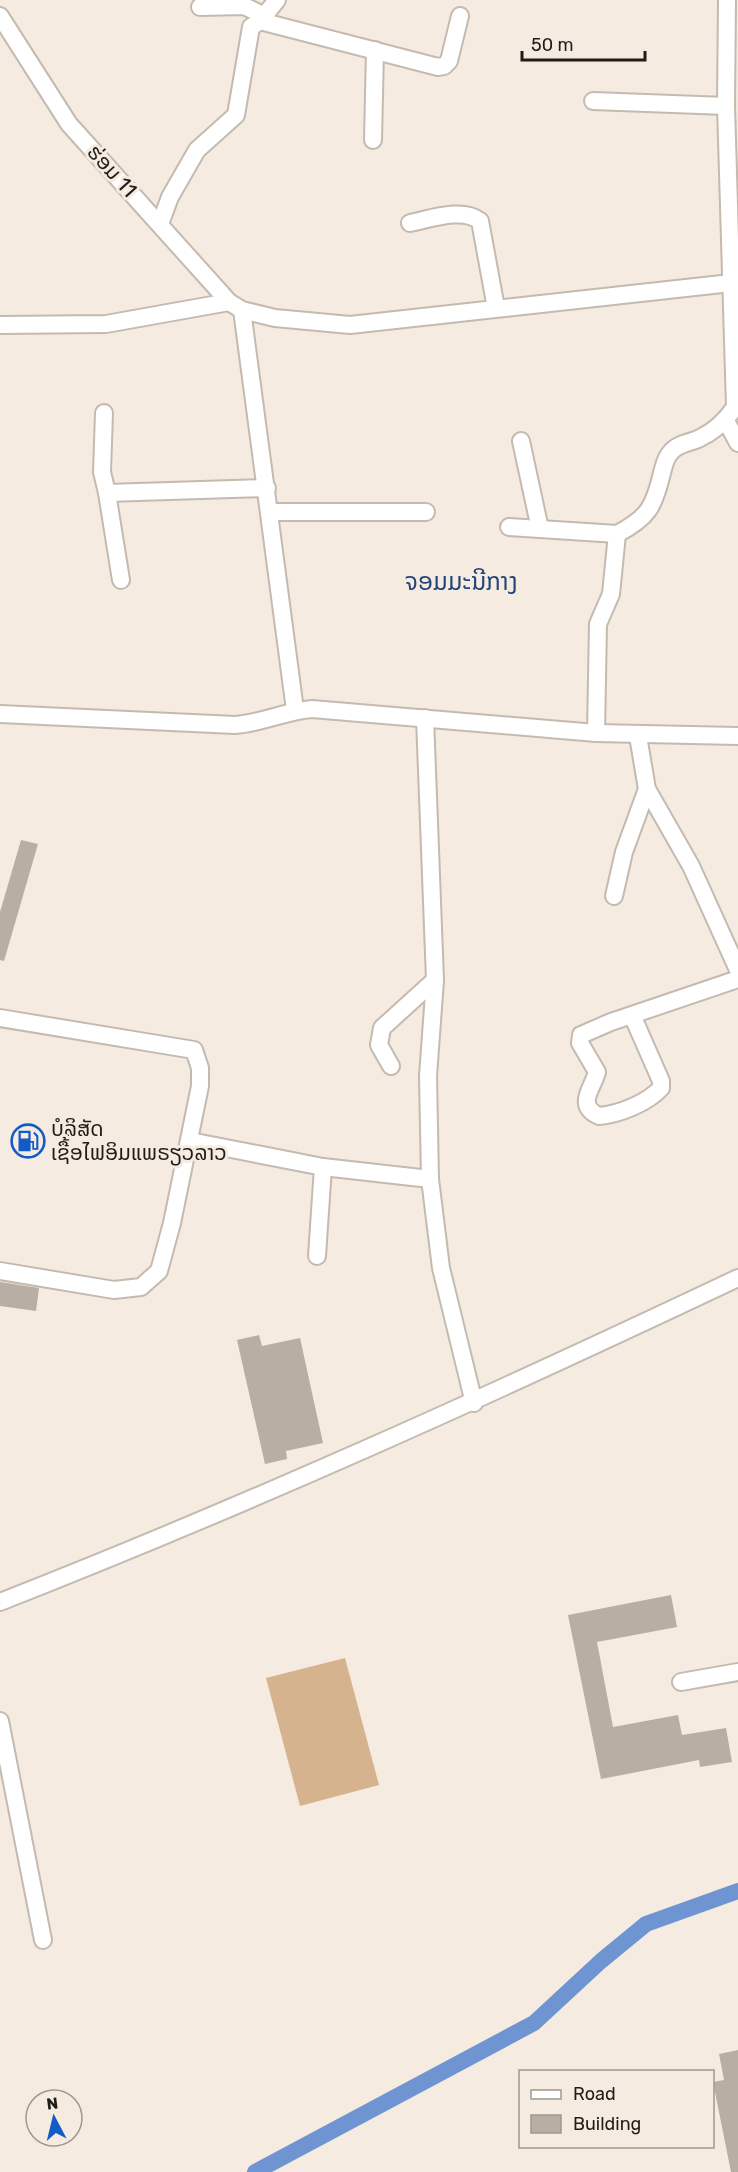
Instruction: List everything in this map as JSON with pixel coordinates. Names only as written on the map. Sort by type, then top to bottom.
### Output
[{"type":"street","points":[[160,224],[170,197],[198,150],[236,115],[240,107],[248,35],[251,27],[277,0]]},
{"type":"street","points":[[509,527],[616,534],[636,522],[656,501],[666,459],[672,450],[700,438],[726,421],[735,407],[726,106],[727,0]]},
{"type":"street","points":[[200,7],[244,6],[261,18],[438,67],[444,66],[449,61],[460,16]]},
{"type":"street","name":"ຮ່ອມ 11","points":[[0,16],[69,124],[236,306]]},
{"type":"street","points":[[373,140],[375,51]]},
{"type":"street","points":[[592,101],[726,106]]},
{"type":"street","points":[[410,223],[464,214],[480,221],[496,308]]},
{"type":"street","points":[[0,325],[106,324],[236,306],[275,318],[350,325],[731,283]]},
{"type":"street","points":[[236,306],[267,488],[295,710]]},
{"type":"street","points":[[104,413],[102,472],[121,580]]},
{"type":"street","points":[[726,421],[738,443]]},
{"type":"street","points":[[521,441],[540,529]]},
{"type":"street","points":[[107,493],[267,488]]},
{"type":"street","points":[[270,512],[426,512]]},
{"type":"street","points":[[596,733],[598,624],[611,594],[616,534]]},
{"type":"street","points":[[0,714],[236,725],[250,724],[295,710],[312,709],[638,736],[738,736]]},
{"type":"street","points":[[425,718],[435,980],[428,1076],[430,1179],[441,1268],[474,1402]]},
{"type":"street","points":[[638,736],[647,789],[691,866],[738,970]]},
{"type":"street","points":[[614,896],[624,852],[647,789]]},
{"type":"street","points":[[391,1066],[379,1045],[382,1028],[435,980]]},
{"type":"street","points":[[632,1015],[662,1081],[661,1088],[655,1095],[613,1114],[599,1116],[589,1108],[586,1093],[597,1072],[579,1039],[581,1035],[632,1015],[738,980]]},
{"type":"street","points":[[0,1017],[194,1050],[198,1059],[200,1086],[190,1141],[159,1271],[141,1287],[114,1290],[0,1271]]},
{"type":"street","points":[[190,1141],[323,1167],[430,1179]]},
{"type":"street","points":[[317,1256],[323,1167]]},
{"type":"street","points":[[0,1602],[167,1536],[474,1402],[738,1278]]},
{"type":"street","points":[[681,1682],[738,1672]]},
{"type":"street","points":[[0,1721],[43,1940]]},
{"type":"shaded area","points":[[345,1658],[379,1785],[300,1806],[266,1678]]},
{"type":"building","points":[[21,840],[38,844],[4,961],[0,960],[0,912]]},
{"type":"building","points":[[0,1282],[39,1288],[36,1311],[0,1306]]},
{"type":"building","points":[[259,1335],[262,1346],[300,1338],[323,1443],[286,1451],[287,1459],[265,1464],[237,1340]]},
{"type":"building","points":[[671,1595],[677,1627],[597,1642],[613,1727],[678,1715],[682,1735],[726,1728],[732,1762],[700,1767],[699,1760],[601,1779],[568,1615]]},
{"type":"building","points":[[738,2050],[738,2172],[731,2172],[714,2087],[714,2082],[724,2080],[719,2054]]},
{"type":"waterway","points":[[255,2172],[534,2023],[601,1961],[646,1924],[738,1891]]},
{"type":"place","name":"ບໍລິສັດ ເຊື້ອໄຟອິມແພຣຽວລາວ","points":[[28,1141]]},
{"type":"district","name":"ຈອມມະນີກາງ","points":[[461,582]]}]
